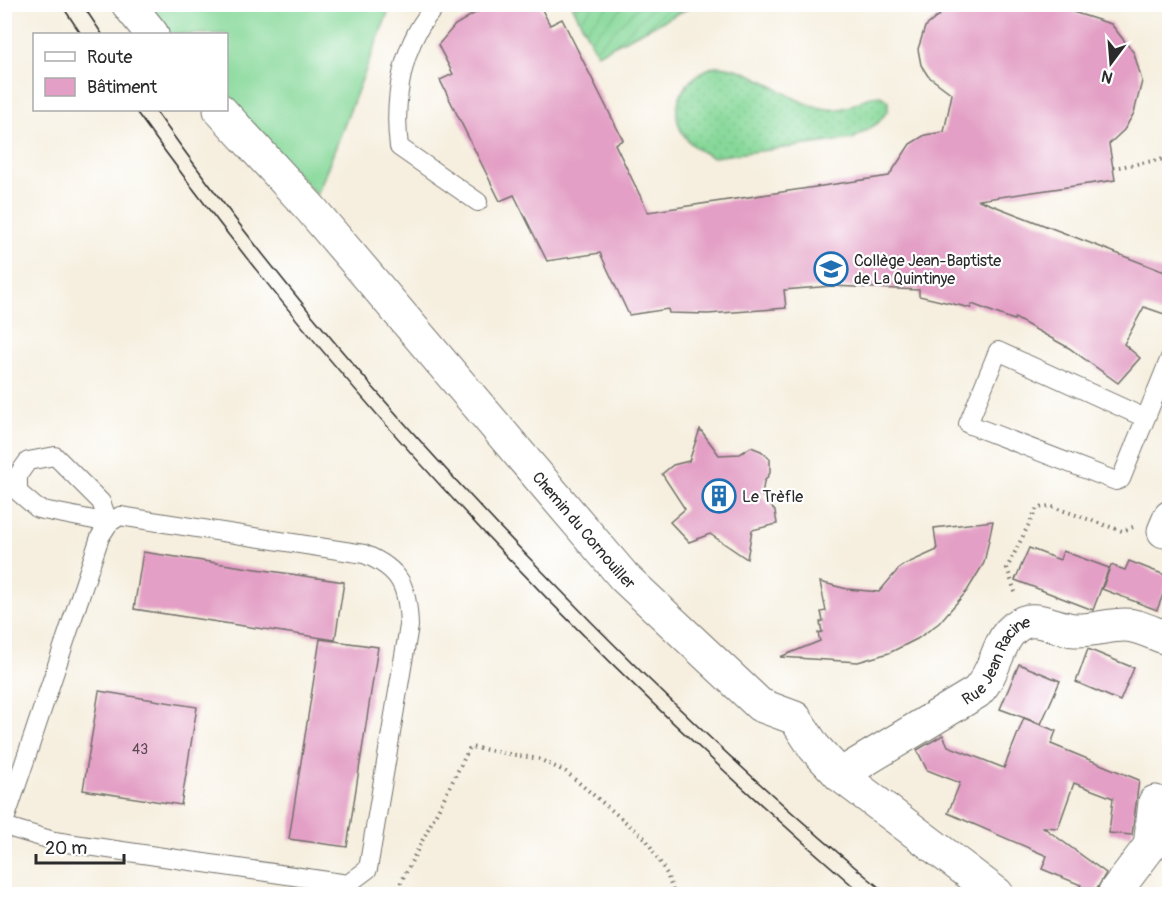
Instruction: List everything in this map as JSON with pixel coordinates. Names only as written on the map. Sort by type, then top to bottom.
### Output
[{"type":"street","points":[[129,4],[151,33]]},
{"type":"street","name":"Chemin du Cornouiller","points":[[221,111],[311,209],[624,577],[760,705],[795,718],[814,747],[840,775],[997,894]]},
{"type":"street","name":"Rue Jean Racine","points":[[840,775],[977,692],[989,679],[1009,632],[1024,621],[1043,620],[1069,629],[1085,630],[1128,625],[1170,639]]},
{"type":"street","points":[[1115,892],[1150,846],[1155,802]]},
{"type":"lane","points":[[438,4],[430,12],[408,50],[399,88],[396,127],[399,147],[478,202]]},
{"type":"lane","points":[[1145,418],[998,351],[968,424],[1116,481],[1121,479],[1170,358]]},
{"type":"lane","points":[[55,456],[101,502],[109,523],[38,509],[18,492],[18,475],[28,461],[55,456]]},
{"type":"lane","points":[[120,516],[140,517],[364,554],[382,562],[400,579],[408,601],[409,626],[368,869],[348,884],[54,841],[4,825],[100,537],[109,523],[120,516]]},
{"type":"path","points":[[1113,168],[1170,158]]},
{"type":"path","points":[[1024,621],[1007,568],[1037,508],[1050,506],[1122,531],[1157,525]]},
{"type":"path","points":[[395,894],[470,747],[539,759],[566,772],[646,839],[667,874],[674,894]]},
{"type":"green space","points":[[145,5],[391,5],[317,195],[228,100],[228,33],[164,33]]},
{"type":"green space","points":[[572,5],[695,5],[597,54]]},
{"type":"green space","points":[[715,66],[730,67],[744,72],[812,106],[827,109],[842,108],[879,95],[888,101],[888,110],[878,123],[853,139],[713,157],[697,149],[686,138],[679,125],[677,112],[679,98],[687,85],[699,74]]},
{"type":"building","points":[[473,4],[539,4],[550,25],[562,19],[623,140],[615,144],[648,212],[889,176],[910,144],[925,135],[944,132],[952,94],[928,76],[921,65],[918,49],[925,27],[942,13],[986,4],[1061,4],[1060,8],[1111,24],[1134,53],[1142,81],[1134,113],[1124,130],[1109,144],[1115,180],[979,200],[1170,274],[1170,316],[1144,307],[1124,344],[1140,358],[1118,383],[1069,348],[1015,318],[1014,320],[972,304],[971,308],[919,296],[919,290],[832,286],[784,290],[786,308],[708,314],[669,313],[668,309],[629,315],[600,253],[547,261],[514,195],[500,201],[440,80],[453,74],[438,45],[455,25],[477,12]]},
{"type":"building","name":"Le Trèfle","points":[[700,429],[719,455],[740,454],[751,447],[761,451],[770,459],[770,473],[764,482],[762,496],[775,511],[777,524],[752,530],[747,559],[710,534],[689,542],[670,522],[685,509],[662,474],[673,465],[689,461]]},
{"type":"building","points":[[993,521],[984,563],[967,591],[939,623],[917,639],[889,653],[858,662],[780,657],[820,641],[818,633],[822,632],[820,622],[823,621],[821,612],[826,611],[820,582],[847,589],[879,592],[901,566],[937,550],[934,528]]},
{"type":"building","points":[[1029,548],[1060,560],[1063,551],[1109,568],[1093,610],[1015,580]]},
{"type":"building","points":[[143,552],[344,582],[335,640],[134,609]]},
{"type":"building","points":[[1129,561],[1170,577],[1157,610],[1102,589],[1111,565],[1125,570]]},
{"type":"building","points":[[320,639],[378,647],[347,847],[289,839]]},
{"type":"building","points":[[1088,649],[1134,668],[1120,701],[1076,682]]},
{"type":"building","points":[[1019,664],[1060,681],[1041,724],[1000,709]]},
{"type":"building","points":[[99,691],[197,707],[181,805],[83,790]]},
{"type":"building","points":[[1024,718],[1056,731],[1051,744],[1139,780],[1132,835],[1109,833],[1113,798],[1074,783],[1058,828],[1043,827],[1106,873],[1097,889],[1097,894],[1074,894],[1081,885],[1042,869],[1047,856],[948,813],[960,783],[927,770],[917,750],[943,735],[948,746],[1004,768]]},
{"type":"tram line","points":[[61,4],[80,33]]},
{"type":"tram line","points":[[82,4],[101,33]]},
{"type":"tram line","points":[[136,111],[215,218],[299,322],[385,424],[475,523],[663,714],[862,894]]},
{"type":"tram line","points":[[156,111],[244,230],[338,347],[488,515],[581,612],[709,737],[887,894]]},
{"type":"place","name":"Collège Jean-Baptiste de La Quintinye","points":[[831,269]]},
{"type":"place","name":"Le Trèfle","points":[[719,496]]}]
